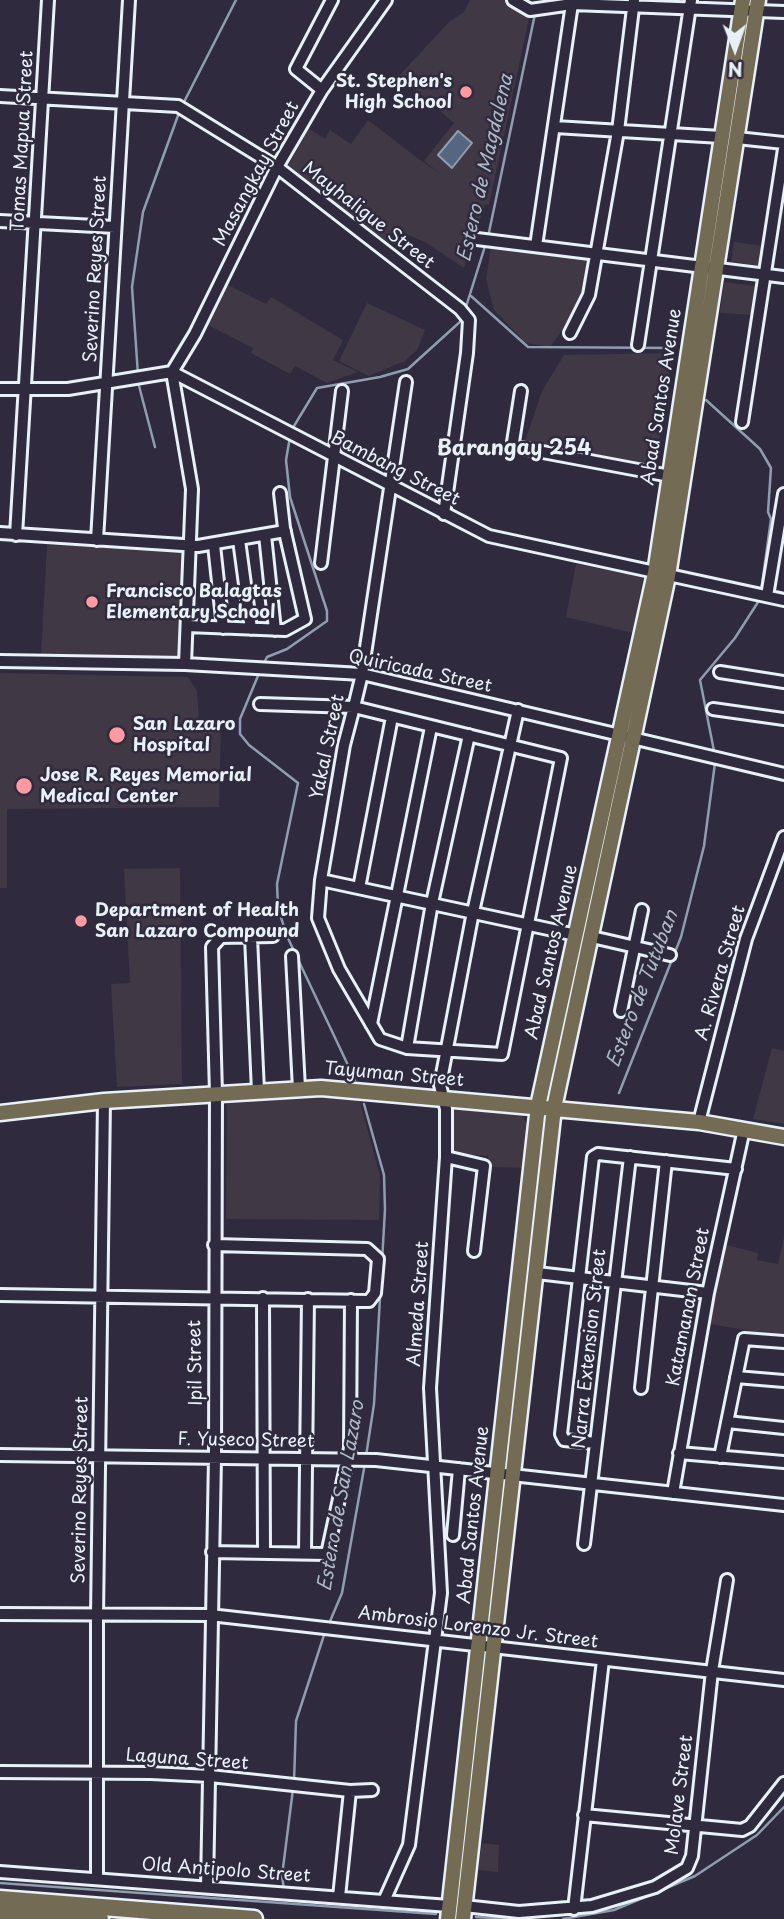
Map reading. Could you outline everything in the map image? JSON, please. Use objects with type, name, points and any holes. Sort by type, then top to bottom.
[{"type":"highway","points":[[0,1899],[254,1919]]},
{"type":"highway","points":[[0,1913],[100,1919]]},
{"type":"main road","name":"Abad Santos Avenue","points":[[506,1474],[537,1273],[554,1108],[635,738],[662,574],[709,268],[721,137],[742,5]]},
{"type":"main road","name":"Abad Santos Avenue","points":[[456,1913],[506,1474],[538,1106],[620,735],[662,574],[670,476],[709,268],[737,138],[758,5]]},
{"type":"main road","name":"Tayuman Street","points":[[0,1113],[104,1101],[342,1088],[699,1122],[784,1137]]},
{"type":"street","name":"Tomas Mapua Street","points":[[16,535],[48,0]]},
{"type":"street","name":"Severino Reyes Street","points":[[97,540],[129,0]]},
{"type":"street","points":[[322,90],[296,69],[332,0]]},
{"type":"street","name":"Masangkay Street","points":[[172,372],[195,334],[277,167],[322,90],[386,0]]},
{"type":"street","points":[[513,0],[530,10],[572,4],[633,3],[758,5],[784,12]]},
{"type":"street","points":[[570,333],[589,295],[618,131],[633,3]]},
{"type":"street","points":[[536,246],[572,4]]},
{"type":"street","points":[[638,345],[690,4]]},
{"type":"street","name":"Mayhaligue Street","points":[[0,96],[173,106],[189,113],[277,167],[460,309],[469,320],[444,514]]},
{"type":"street","points":[[555,127],[721,137]]},
{"type":"street","points":[[737,138],[784,143]]},
{"type":"street","points":[[742,422],[784,149]]},
{"type":"street","points":[[0,221],[114,227]]},
{"type":"street","points":[[479,240],[784,277]]},
{"type":"street","points":[[0,389],[26,390],[108,383],[172,372],[192,489],[186,664]]},
{"type":"street","name":"Bambang Street","points":[[172,372],[444,514],[501,540],[784,600]]},
{"type":"street","name":"Yakal Street","points":[[406,383],[362,674],[321,880],[320,925],[339,970],[380,1039],[407,1048],[502,1054],[530,925]]},
{"type":"street","points":[[321,563],[342,391]]},
{"type":"street","points":[[521,391],[513,442],[516,447],[670,476]]},
{"type":"street","points":[[187,626],[275,630],[292,628],[302,623],[306,614],[285,531],[280,494]]},
{"type":"street","points":[[762,595],[784,494]]},
{"type":"street","points":[[0,533],[214,545],[285,531]]},
{"type":"street","points":[[265,535],[275,630]]},
{"type":"street","points":[[239,540],[251,629]]},
{"type":"street","points":[[214,545],[223,628]]},
{"type":"street","name":"Quiricada Street","points":[[0,661],[186,664],[362,674],[784,774]]},
{"type":"street","points":[[720,672],[784,682]]},
{"type":"street","points":[[260,704],[354,706],[392,718],[561,758],[530,925]]},
{"type":"street","points":[[713,709],[784,719]]},
{"type":"street","name":"Almeda Street","points":[[384,1901],[409,1846],[440,1593],[436,1466],[430,1388],[446,1157],[440,1085],[473,912],[518,710]]},
{"type":"street","points":[[359,888],[392,718]]},
{"type":"street","points":[[371,1024],[431,727]]},
{"type":"street","points":[[407,1048],[432,903],[469,735]]},
{"type":"street","name":"A. Rivera Street","points":[[699,1122],[746,939],[784,837]]},
{"type":"street","points":[[321,880],[576,935]]},
{"type":"street","points":[[621,1011],[642,910]]},
{"type":"street","name":"Ipil Street","points":[[206,1887],[215,1458],[213,1297],[216,1094],[212,947],[221,937],[273,936]]},
{"type":"street","points":[[251,937],[258,1091]]},
{"type":"street","points":[[592,937],[670,955]]},
{"type":"street","points":[[292,957],[299,1089]]},
{"type":"street","name":"Severino Reyes Street","points":[[97,1879],[97,1615],[104,1101]]},
{"type":"street","name":"Katamanan Street","points":[[673,1493],[708,1293],[744,1129]]},
{"type":"street","points":[[596,1443],[561,1437],[577,1276],[595,1154],[736,1170]]},
{"type":"street","points":[[446,1157],[484,1166],[474,1251]]},
{"type":"street","name":"Narra Extension Street","points":[[584,1544],[630,1157]]},
{"type":"street","points":[[640,1388],[666,1161]]},
{"type":"street","points":[[0,1295],[369,1301],[375,1293],[378,1259],[367,1250],[214,1245]]},
{"type":"street","points":[[537,1273],[708,1293]]},
{"type":"street","points":[[264,1298],[264,1552]]},
{"type":"street","points":[[305,1552],[308,1299]]},
{"type":"street","points":[[212,1552],[327,1554],[353,1460],[351,1300]]},
{"type":"street","points":[[720,1457],[746,1337],[784,1342]]},
{"type":"street","points":[[736,1377],[784,1381]]},
{"type":"street","points":[[727,1422],[784,1428]]},
{"type":"street","points":[[680,1453],[784,1462]]},
{"type":"street","name":"F. Yuseco Street","points":[[0,1455],[376,1460],[784,1505]]},
{"type":"street","points":[[453,1535],[458,1469]]},
{"type":"street","name":"Molave Street","points":[[456,1913],[574,1909],[613,1902],[671,1880],[687,1868],[692,1856],[712,1671],[727,1580]]},
{"type":"street","name":"Ambrosio Lorenzo Jr. Street","points":[[0,1614],[210,1615],[784,1680]]},
{"type":"street","points":[[574,1909],[603,1660]]},
{"type":"street","name":"Laguna Street","points":[[0,1772],[210,1776],[350,1791],[372,1790]]},
{"type":"street","points":[[584,1815],[742,1830],[750,1826],[784,1783]]},
{"type":"street","points":[[339,1897],[350,1791]]},
{"type":"street","name":"Old Antipolo Street","points":[[0,1872],[384,1901],[456,1913]]},
{"type":"street","points":[[0,1913],[57,1919]]},
{"type":"shaded area","points":[[470,0],[506,0],[530,14],[489,205],[485,204],[464,268],[425,242],[396,230],[390,244],[287,168],[308,128],[325,139],[330,130],[351,144],[368,120],[444,176],[424,161],[454,123],[399,76],[449,22],[464,12]]},
{"type":"shaded area","points":[[734,242],[764,246],[762,266],[731,262]]},
{"type":"shaded area","points":[[491,247],[588,259],[584,294],[577,310],[550,347],[526,343],[494,310],[486,280]]},
{"type":"shaded area","points":[[724,282],[756,286],[759,290],[756,315],[720,313]]},
{"type":"shaded area","points":[[226,284],[266,304],[271,297],[343,340],[333,360],[358,372],[327,383],[295,366],[290,374],[251,353],[253,348],[208,325]]},
{"type":"shaded area","points":[[367,303],[425,330],[417,350],[405,361],[369,376],[339,361]]},
{"type":"shaded area","points":[[672,353],[655,469],[525,441],[542,391],[564,355]]},
{"type":"shaded area","name":"Francisco Balagtas Elementary School","points":[[47,545],[186,550],[185,657],[41,656]]},
{"type":"shaded area","points":[[576,564],[643,577],[633,633],[566,617]]},
{"type":"shaded area","name":"San Lazaro Hospital","points":[[0,673],[188,677],[197,691],[199,721],[221,724],[219,807],[7,809],[7,888],[0,888]]},
{"type":"shaded area","points":[[180,868],[182,1084],[117,1087],[111,984],[130,983],[124,869]]},
{"type":"shaded area","points":[[772,1048],[784,1051],[784,1124],[753,1119]]},
{"type":"shaded area","points":[[359,1098],[380,1176],[379,1220],[226,1219],[227,1099]]},
{"type":"shaded area","points":[[451,1108],[521,1114],[527,1124],[523,1168],[489,1167],[488,1156],[449,1153]]},
{"type":"shaded area","points":[[784,1237],[784,1337],[705,1323],[722,1244],[758,1253],[757,1260],[778,1264]]},
{"type":"shaded area","points":[[482,1843],[499,1845],[498,1872],[478,1870]]},
{"type":"water","points":[[458,131],[472,143],[452,168],[438,155]]},
{"type":"waterway","name":"Estero de San Lazaro","points":[[183,104],[236,0]]},
{"type":"waterway","name":"Estero de Magdalena","points":[[488,237],[535,14]]},
{"type":"waterway","name":"Estero de San Lazaro","points":[[138,375],[132,287],[143,212],[180,110]]},
{"type":"waterway","name":"Estero de Magdalena","points":[[465,310],[486,243]]},
{"type":"waterway","name":"Estero de Tutuban","points":[[471,296],[528,347],[672,348]]},
{"type":"waterway","name":"Estero de Magdalena","points":[[291,431],[317,388],[380,377],[408,369],[462,320]]},
{"type":"waterway","name":"Estero de San Lazaro","points":[[138,382],[155,447]]},
{"type":"waterway","name":"Estero de Tutuban","points":[[706,400],[760,449],[771,468],[768,512],[771,519],[761,592]]},
{"type":"waterway","name":"Estero de Magdalena","points":[[263,665],[267,657],[287,649],[327,621],[327,611],[290,497],[286,460],[290,437]]},
{"type":"waterway","name":"Estero de Tutuban","points":[[715,756],[700,680],[735,638],[760,599]]},
{"type":"waterway","name":"Estero de San Lazaro","points":[[260,671],[240,719],[240,734],[249,745],[298,783],[277,884],[278,907],[286,934],[355,1080]]},
{"type":"waterway","name":"Estero de Tutuban","points":[[619,1093],[681,937],[704,846],[715,763]]},
{"type":"waterway","name":"Estero de San Lazaro","points":[[364,1104],[384,1175],[385,1209],[374,1404],[366,1456]]},
{"type":"waterway","name":"Estero de San Lazaro","points":[[328,1626],[342,1593],[365,1463]]},
{"type":"waterway","name":"Estero de San Lazaro","points":[[294,1782],[296,1721],[325,1632]]},
{"type":"waterway","name":"Estero de San Lazaro","points":[[284,1889],[282,1876],[293,1789]]},
{"type":"waterway","points":[[563,1919],[614,1910],[695,1876],[757,1835],[784,1807]]},
{"type":"waterway","points":[[0,1883],[436,1914]]},
{"type":"waterway","points":[[476,1917],[513,1919]]},
{"type":"place","name":"St. Stephen's High School","points":[[466,92]]},
{"type":"place","name":"Francisco Balagtas Elementary School","points":[[92,602]]},
{"type":"place","name":"San Lazaro Hospital","points":[[117,735]]},
{"type":"place","name":"Jose R. Reyes Memorial Medical Center","points":[[24,786]]},
{"type":"place","name":"Department of Health San Lazaro Compound","points":[[81,921]]},
{"type":"district","name":"Barangay 254","points":[[514,449]]}]
